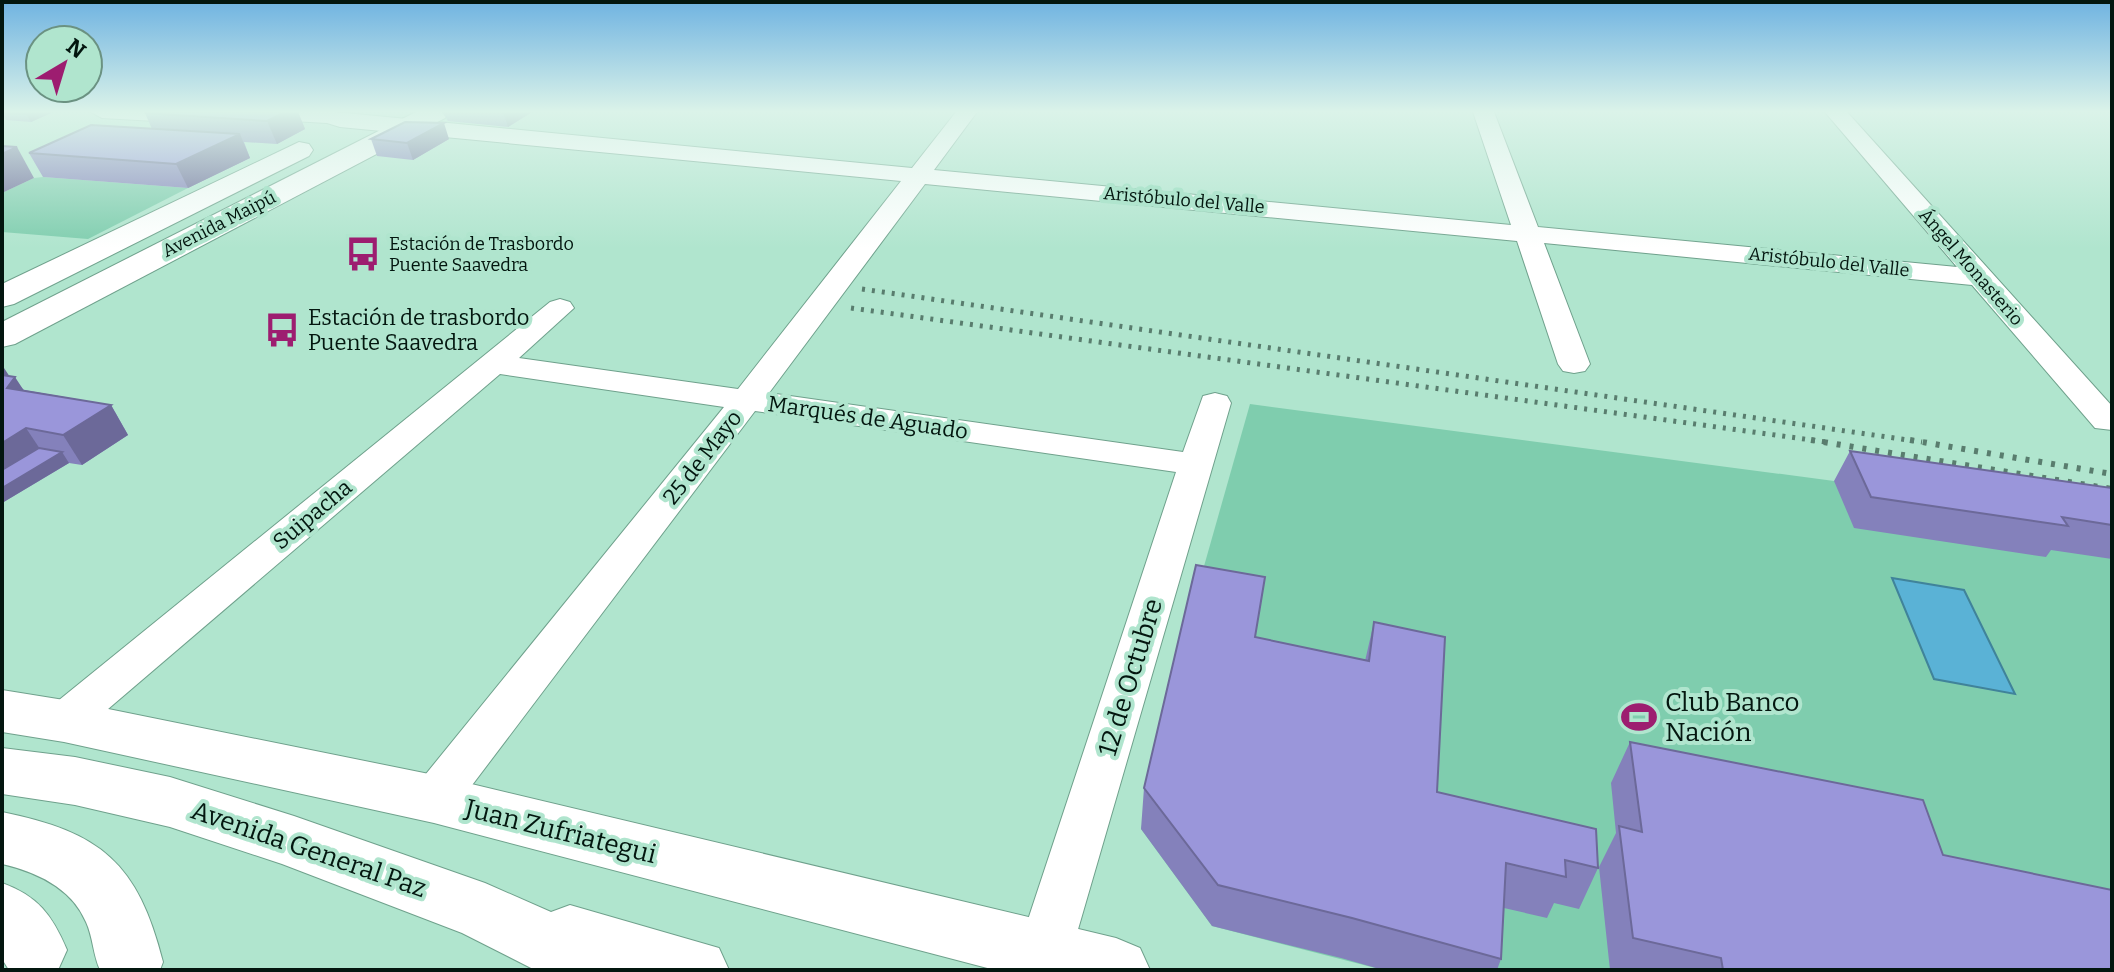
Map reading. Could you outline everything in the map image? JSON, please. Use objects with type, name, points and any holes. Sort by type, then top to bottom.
[{"type":"main road","name":"Avenida Maipú","points":[[2,297],[277,157]]},
{"type":"main road","name":"Avenida Maipú","points":[[2,336],[349,157]]},
{"type":"main road","name":"Juan Zufriategui","points":[[2,711],[64,721],[434,799],[1116,970]]},
{"type":"main road","name":"Avenida General Paz","points":[[2,771],[75,781],[170,802],[294,842],[485,912],[602,970]]},
{"type":"main road","points":[[2,838],[35,845],[82,869],[117,910],[130,962]]},
{"type":"main road","points":[[485,912],[695,970]]},
{"type":"street","name":"Aristóbulo del Valle","points":[[720,157],[1979,277]]},
{"type":"street","name":"25 de Mayo","points":[[434,799],[934,157]]},
{"type":"street","points":[[1500,157],[1574,364]]},
{"type":"street","name":"Ángel Monasterio","points":[[1875,157],[2107,421]]},
{"type":"street","name":"Suipacha","points":[[64,721],[560,308]]},
{"type":"street","name":"Marqués de Aguado","points":[[492,364],[1196,464]]},
{"type":"street","name":"12 de Octubre","points":[[1045,950],[1215,403]]},
{"type":"green space","points":[[34,178],[188,188],[88,239],[2,232],[2,193]]},
{"type":"green space","name":"Club Banco Nación","points":[[1250,404],[1834,481],[2112,522],[2112,970],[1383,970],[1212,926],[1141,829],[1193,605]]},
{"type":"water","points":[[1892,578],[1964,590],[2015,694],[1934,679]]},
{"type":"building","points":[[87,157],[190,157],[176,164]]},
{"type":"building","points":[[2,375],[15,377],[7,388],[111,405],[63,435],[26,428],[2,443]]},
{"type":"building","points":[[39,448],[62,452],[2,488],[2,470]]},
{"type":"building","points":[[1850,451],[2112,488],[2112,525],[2062,517],[2068,526],[1871,497]]},
{"type":"building","points":[[1196,565],[1265,577],[1255,637],[1369,661],[1374,622],[1445,637],[1437,792],[1596,829],[1598,868],[1565,860],[1566,877],[1506,863],[1501,959],[1218,885],[1144,788]]},
{"type":"building","points":[[1630,742],[1923,800],[1943,855],[2112,890],[2112,970],[1723,970],[1721,958],[1633,938],[1619,826],[1642,832]]},
{"type":"railway","points":[[862,289],[1921,442]]},
{"type":"railway","points":[[851,308],[1826,442]]},
{"type":"railway","points":[[1811,440],[2112,489]]},
{"type":"railway","points":[[1910,440],[1921,442]]},
{"type":"railway","points":[[1921,442],[2112,474]]},
{"type":"place","name":"Estación de Trasbordo Puente Saavedra","points":[[363,254]]},
{"type":"place","name":"Estación de trasbordo Puente Saavedra","points":[[282,330]]},
{"type":"place","name":"Club Banco Nación","points":[[1639,717]]}]
